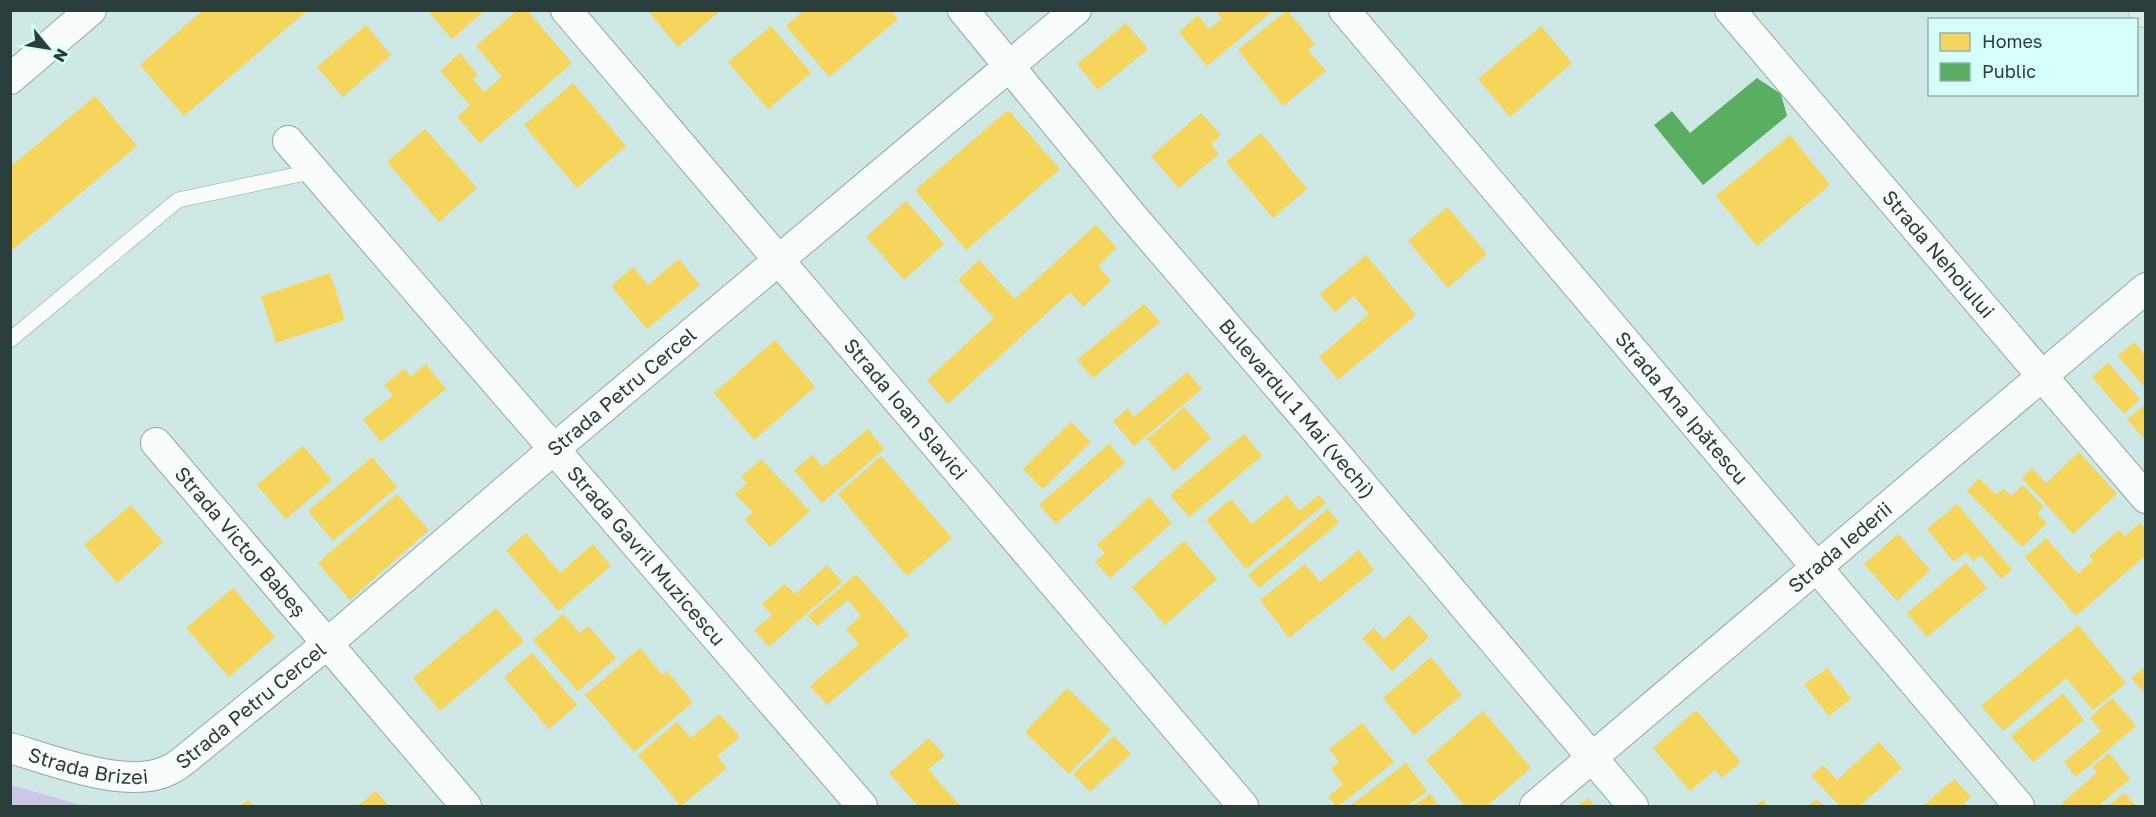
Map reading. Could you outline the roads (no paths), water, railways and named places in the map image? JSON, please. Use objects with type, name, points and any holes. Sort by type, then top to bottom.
[{"type":"street","points":[[10,78],[91,10]]},
{"type":"street","name":"Strada Ioan Slavici","points":[[566,10],[1243,807]]},
{"type":"street","name":"Bulevardul 1 Mai (vechi)","points":[[963,10],[1133,217],[1633,807]]},
{"type":"street","name":"Strada Petru Cercel","points":[[168,771],[188,758],[328,643],[554,449],[1076,10]]},
{"type":"street","name":"Strada Ana Ipătescu","points":[[1344,10],[2019,807]]},
{"type":"street","name":"Strada Nehoiului","points":[[1730,10],[2145,498]]},
{"type":"street","name":"Strada Gavril Muzicescu","points":[[288,141],[862,807]]},
{"type":"street","name":"Strada Iederii","points":[[1535,807],[2145,288]]},
{"type":"street","name":"Strada Victor Babeș","points":[[156,443],[466,807]]},
{"type":"street","name":"Strada Brizei","points":[[10,748],[88,771],[118,777],[146,776],[168,771]]},
{"type":"lane","points":[[10,340],[178,200],[315,171]]}]
